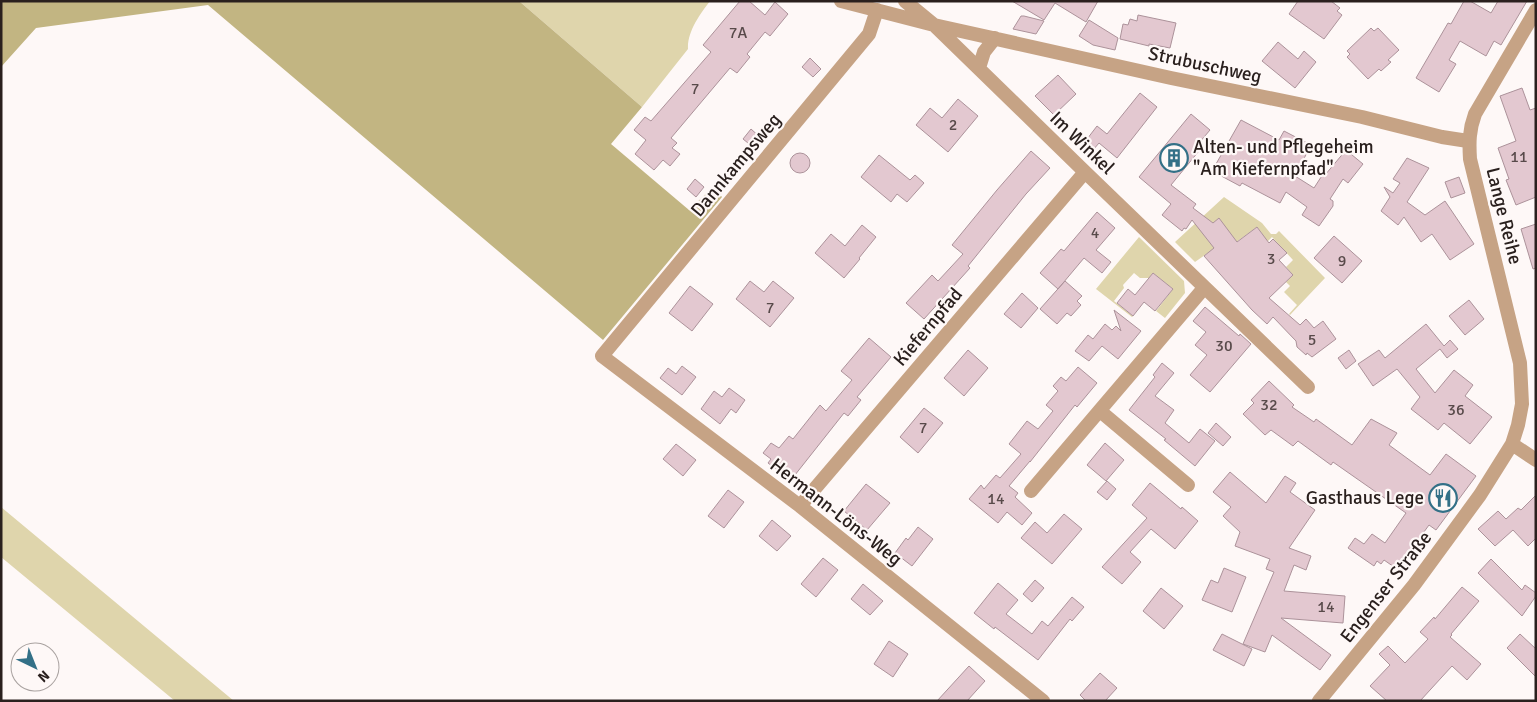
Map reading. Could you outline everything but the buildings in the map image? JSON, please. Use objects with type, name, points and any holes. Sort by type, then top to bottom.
[{"type":"street","points":[[841,1],[856,3],[877,10]]},
{"type":"street","name":"Strubuschweg","points":[[905,1],[934,24]]},
{"type":"street","name":"Strubuschweg","points":[[877,10],[1171,78],[1468,141]]},
{"type":"street","name":"Dannkampsweg","points":[[602,356],[869,34],[877,10]]},
{"type":"street","name":"Lange Reihe","points":[[1512,444],[1522,404],[1520,363],[1470,159],[1468,141],[1470,126],[1475,114],[1536,10]]},
{"type":"street","name":"Im Winkel","points":[[934,24],[1308,387]]},
{"type":"street","points":[[979,68],[984,52],[995,38]]},
{"type":"street","name":"Kiefernpfad","points":[[800,506],[1085,172]]},
{"type":"street","points":[[1031,492],[1204,288]]},
{"type":"street","name":"Hermann-Löns-Weg","points":[[602,356],[800,506],[1043,701]]},
{"type":"street","points":[[1100,411],[1188,485]]},
{"type":"street","points":[[1512,444],[1536,460]]},
{"type":"street","name":"Engenser Straße","points":[[1319,701],[1414,585],[1480,495],[1512,444]]},
{"type":"shaded area","points":[[1,1],[519,1],[642,107],[611,144],[689,210],[713,187],[722,197],[603,340],[208,5],[36,28],[1,67]]},
{"type":"shaded area","points":[[519,1],[710,1],[698,17],[692,30],[688,49],[642,107]]},
{"type":"shaded area","points":[[1224,197],[1262,223],[1271,234],[1276,234],[1279,231],[1325,278],[1290,315],[1297,305],[1284,292],[1290,286],[1286,282],[1293,275],[1286,267],[1293,260],[1272,237],[1265,244],[1263,235],[1257,227],[1217,256],[1212,250],[1195,262],[1175,242]]},
{"type":"shaded area","points":[[1139,237],[1184,281],[1185,293],[1165,318],[1156,311],[1173,289],[1153,273],[1149,278],[1140,278],[1134,273],[1123,285],[1124,288],[1114,301],[1132,317],[1096,289]]},
{"type":"shaded area","points":[[1,507],[234,701],[175,701],[1,557]]},
{"type":"place","name":"Alten- und Pflegeheim \"Am Kiefernpfad\"","points":[[1174,158]]},
{"type":"place","name":"Gasthaus Lege","points":[[1443,498]]}]
